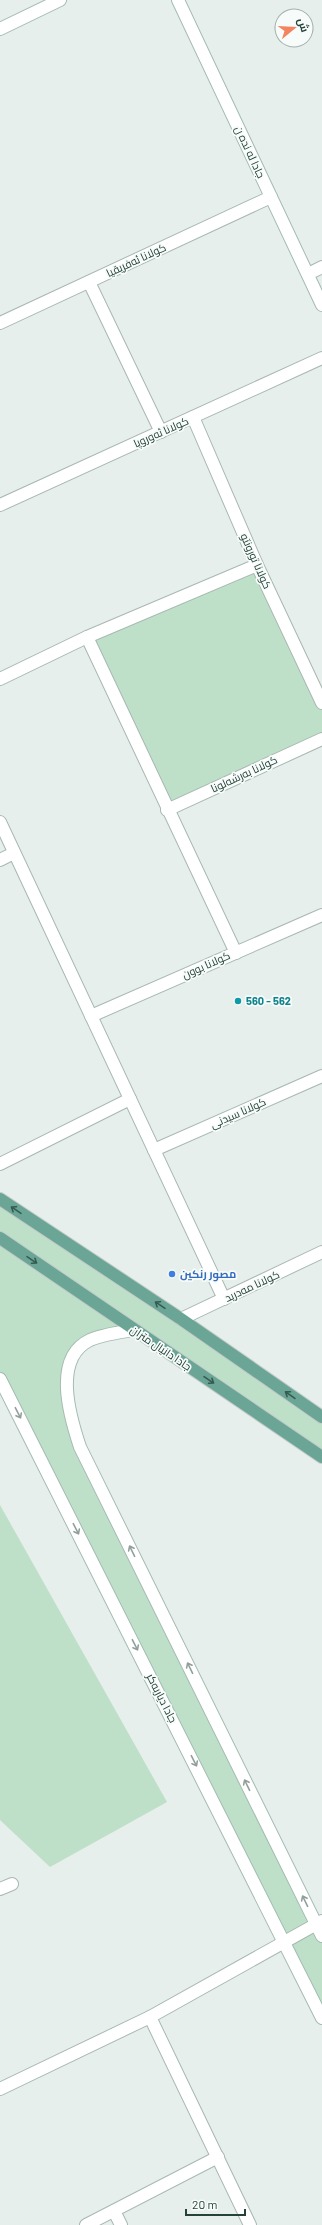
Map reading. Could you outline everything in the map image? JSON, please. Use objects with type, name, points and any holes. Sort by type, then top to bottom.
[{"type":"main road","points":[[0,1199],[181,1320],[322,1417]]},
{"type":"main road","name":"جادا دانيال متران","points":[[0,1238],[322,1457]]},
{"type":"street","points":[[0,29],[60,0]]},
{"type":"street","name":"جادا له نده ن","points":[[178,0],[322,305]]},
{"type":"street","name":"كولانا ئه‌فریقیا","points":[[0,323],[271,197]]},
{"type":"street","points":[[308,274],[322,267]]},
{"type":"street","points":[[89,282],[161,432]]},
{"type":"street","name":"كولانا ئه‌وروپا","points":[[0,505],[322,358]]},
{"type":"street","name":"كولانا تورونتو","points":[[193,418],[257,564],[322,703]]},
{"type":"street","points":[[0,679],[88,637],[257,564]]},
{"type":"street","points":[[88,637],[167,810],[236,953]]},
{"type":"street","name":"كولانا به‌رشه‌لونا","points":[[167,810],[322,739]]},
{"type":"street","points":[[0,822],[224,1299]]},
{"type":"street","points":[[0,860],[14,853]]},
{"type":"street","name":"كولانا بوون","points":[[91,1016],[322,915]]},
{"type":"street","name":"كولانا سيدنى","points":[[154,1150],[322,1076]]},
{"type":"street","points":[[0,1164],[130,1099]]},
{"type":"street","name":"كولانا مه‌درید","points":[[181,1320],[322,1252]]},
{"type":"street","points":[[135,1330],[115,1332],[89,1341],[73,1356],[67,1376],[67,1398],[71,1421],[80,1447],[319,1923],[322,1936]]},
{"type":"street","name":"جادا دیاربه‌كر","points":[[0,1379],[322,2018]]},
{"type":"street","points":[[0,1889],[12,1884]]},
{"type":"street","points":[[0,2089],[150,2017],[319,1923]]},
{"type":"street","points":[[150,2017],[250,2225]]},
{"type":"street","points":[[86,2225],[218,2157]]},
{"type":"street","points":[[114,2211],[121,2225]]},
{"type":"green space","points":[[257,565],[322,703],[322,739],[167,810],[87,637]]},
{"type":"green space","points":[[0,1202],[322,1420],[322,1453],[0,1235]]},
{"type":"green space","points":[[0,1238],[135,1330],[115,1333],[73,1356],[71,1421],[322,1936],[322,2018],[0,1379]]},
{"type":"green space","points":[[0,1505],[167,1802],[50,1867],[0,1820]]},
{"type":"place","name":"560 - 562","points":[[238,1001]]},
{"type":"place","name":"مصور رنكين","points":[[172,1274]]}]
